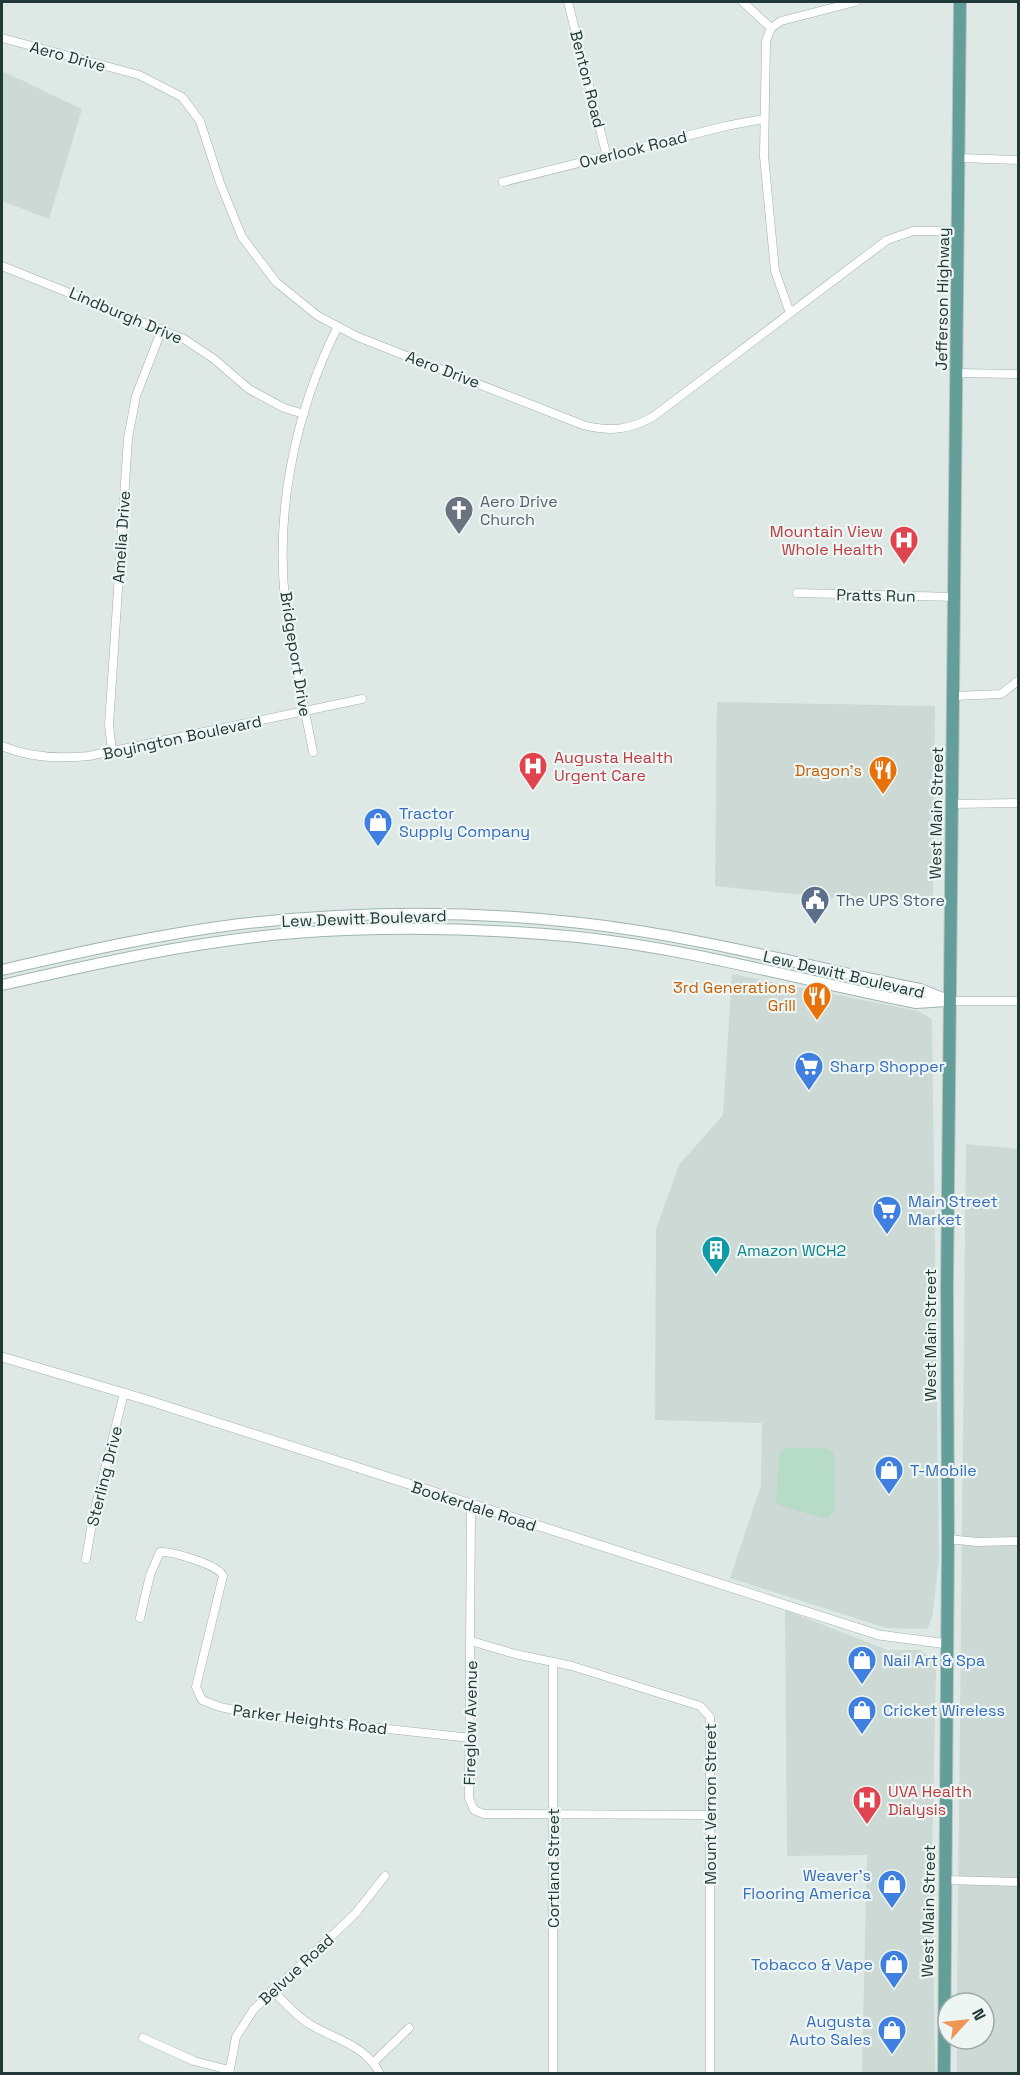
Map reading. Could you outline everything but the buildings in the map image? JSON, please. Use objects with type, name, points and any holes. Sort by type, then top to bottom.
[{"type":"main road","name":"Jefferson Highway","points":[[956,597],[960,2]]},
{"type":"main road","name":"West Main Street","points":[[944,2073],[948,1644],[946,1364],[956,597]]},
{"type":"main road","name":"Lew Dewitt Boulevard","points":[[2,970],[176,934],[294,919],[420,913],[582,923],[708,942],[920,989],[950,1001]]},
{"type":"main road","name":"Lew Dewitt Boulevard","points":[[2,985],[177,949],[295,933],[420,929],[487,930],[580,938],[704,957],[916,1003],[950,1001]]},
{"type":"street","name":"Benton Road","points":[[568,2],[607,157]]},
{"type":"street","points":[[743,2],[771,28]]},
{"type":"street","points":[[790,313],[775,271],[766,206],[763,119],[766,41],[771,28],[781,21],[855,2]]},
{"type":"street","name":"Aero Drive","points":[[2,38],[139,75],[182,97],[200,121],[230,210],[251,252],[295,299],[337,328],[583,425],[613,430],[632,427],[654,416],[898,235],[914,231],[959,231]]},
{"type":"street","name":"Overlook Road","points":[[503,182],[726,126],[763,119]]},
{"type":"street","points":[[960,158],[1018,160]]},
{"type":"street","name":"Lindburgh Drive","points":[[2,266],[162,329],[198,347],[237,380],[268,400],[304,414]]},
{"type":"street","points":[[304,414],[337,328]]},
{"type":"street","name":"Amelia Drive","points":[[112,751],[109,725],[128,438],[136,396],[162,329]]},
{"type":"street","points":[[958,373],[1018,374]]},
{"type":"street","name":"Bridgeport Drive","points":[[304,414],[287,490],[284,561],[286,606],[313,752]]},
{"type":"street","name":"Pratts Run","points":[[797,593],[956,597]]},
{"type":"street","points":[[954,696],[1001,694],[1018,681]]},
{"type":"street","name":"Boyington Boulevard","points":[[2,746],[56,758],[112,751],[362,699]]},
{"type":"street","points":[[952,804],[1018,803]]},
{"type":"street","points":[[176,934],[177,949]]},
{"type":"street","points":[[950,1001],[1018,1000]]},
{"type":"street","name":"Bookerdale Road","points":[[2,1358],[124,1393],[887,1637],[948,1644]]},
{"type":"street","name":"Sterling Drive","points":[[86,1559],[93,1516],[124,1393]]},
{"type":"street","name":"Fireglow Avenue","points":[[471,1505],[469,1798],[474,1810],[484,1814],[710,1815]]},
{"type":"street","points":[[948,1539],[977,1542],[1018,1540]]},
{"type":"street","name":"Parker Heights Road","points":[[140,1618],[150,1575],[160,1552],[173,1553],[217,1568],[223,1576],[196,1687],[202,1700],[220,1707],[259,1715],[471,1738]]},
{"type":"street","name":"Mount Vernon Street","points":[[471,1641],[553,1662],[700,1706],[708,1712],[710,2073]]},
{"type":"street","name":"Cortland Street","points":[[553,1662],[553,2073]]},
{"type":"street","name":"Belvue Road","points":[[229,2072],[236,2037],[254,2009],[355,1914],[385,1876]]},
{"type":"street","points":[[945,1880],[1018,1882]]},
{"type":"street","points":[[272,1990],[311,2025],[360,2049],[374,2062],[380,2073]]},
{"type":"street","points":[[374,2062],[409,2028]]},
{"type":"street","points":[[143,2037],[194,2061],[229,2072]]},
{"type":"shaded area","points":[[2,71],[82,109],[49,219],[2,201]]},
{"type":"shaded area","points":[[717,702],[935,706],[933,900],[834,898],[715,886]]},
{"type":"shaded area","points":[[732,974],[918,1011],[932,1019],[939,1560],[932,1618],[927,1629],[886,1628],[730,1578],[761,1485],[762,1423],[655,1420],[656,1229],[679,1165],[723,1115]]},
{"type":"shaded area","points":[[966,1144],[1018,1149],[1018,2073],[957,2074],[957,2051],[996,2051],[996,1991],[957,1991]]},
{"type":"shaded area","points":[[785,1610],[887,1650],[920,1650],[931,1658],[936,1670],[932,1854],[935,2073],[862,2073],[867,1855],[787,1856]]},
{"type":"green space","points":[[826,1448],[834,1453],[835,1509],[827,1519],[782,1506],[776,1502],[779,1456],[782,1450]]},
{"type":"place","name":"Aero Drive Church","points":[[459,536]]},
{"type":"place","name":"Mountain View Whole Health","points":[[904,566]]},
{"type":"place","name":"Augusta Health Urgent Care","points":[[533,792]]},
{"type":"place","name":"Dragon's","points":[[883,796]]},
{"type":"place","name":"Tractor Supply Company","points":[[378,848]]},
{"type":"place","name":"The UPS Store","points":[[815,926]]},
{"type":"place","name":"3rd Generations Grill","points":[[817,1022]]},
{"type":"place","name":"Sharp Shopper","points":[[809,1092]]},
{"type":"place","name":"Main Street Market","points":[[887,1236]]},
{"type":"place","name":"Amazon WCH2","points":[[716,1276]]},
{"type":"place","name":"T-Mobile","points":[[889,1496]]},
{"type":"place","name":"Nail Art & Spa","points":[[862,1686]]},
{"type":"place","name":"Cricket Wireless","points":[[862,1736]]},
{"type":"place","name":"UVA Health Dialysis","points":[[867,1826]]},
{"type":"place","name":"Weaver's Flooring America","points":[[892,1910]]},
{"type":"place","name":"Tobacco & Vape","points":[[894,1990]]},
{"type":"place","name":"Augusta Auto Sales","points":[[892,2056]]}]
